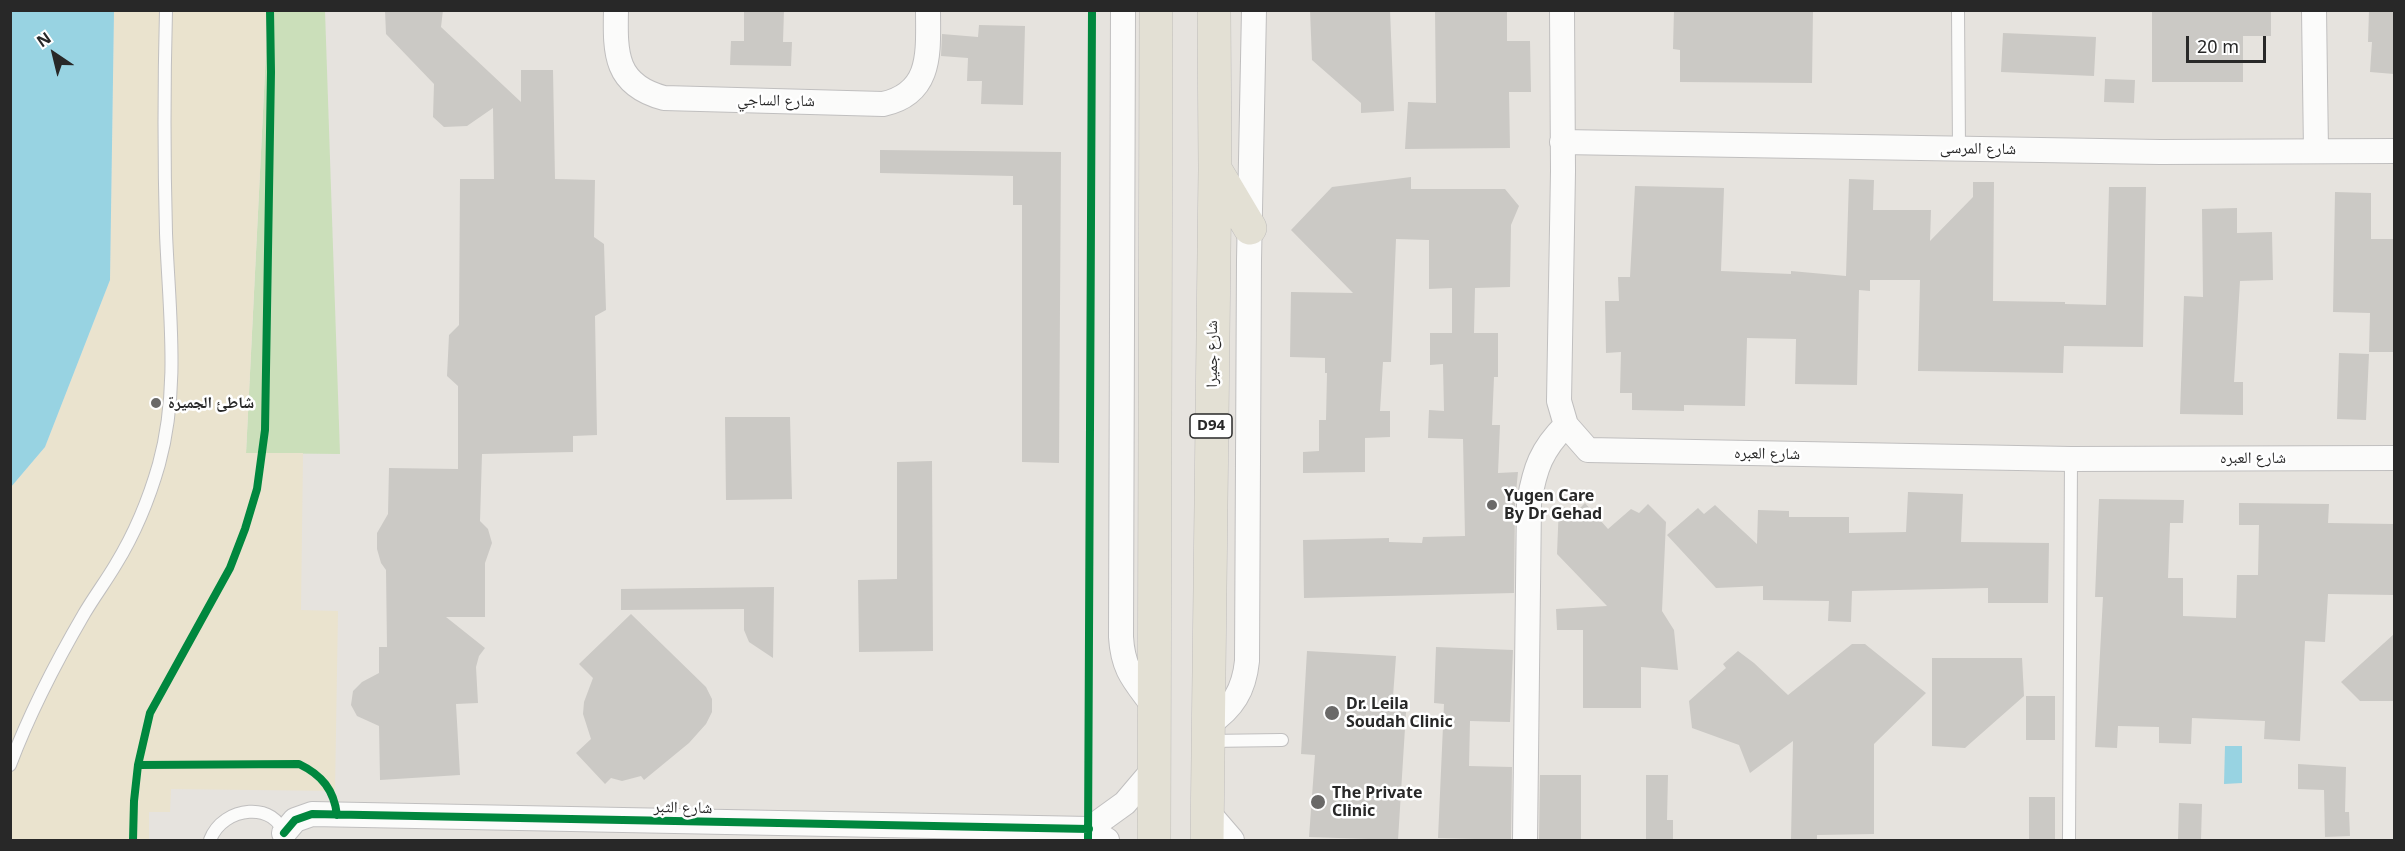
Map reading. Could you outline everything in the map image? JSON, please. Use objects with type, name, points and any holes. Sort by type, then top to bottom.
[{"type":"main road","points":[[1154,840],[1156,10]]},
{"type":"main road","name":"شارع جميرا","points":[[1207,826],[1215,170],[1214,10]]},
{"type":"main road","points":[[1215,170],[1250,228]]},
{"type":"street","name":"شارع الساجي","points":[[616,10],[615,46],[618,61],[625,75],[649,94],[664,98],[883,104],[895,101],[911,91],[923,75],[928,56],[928,10]]},
{"type":"street","points":[[1123,10],[1121,638],[1122,657],[1128,671],[1154,707]]},
{"type":"street","points":[[1208,733],[1241,691],[1246,676],[1247,661],[1254,10]]},
{"type":"street","name":"شارع العبره","points":[[1562,10],[1559,401],[1566,425],[1588,450],[2071,459],[2394,458]]},
{"type":"street","points":[[2314,10],[2316,151]]},
{"type":"street","name":"شارع المرسى","points":[[1562,142],[2160,152],[2394,151]]},
{"type":"street","points":[[1525,840],[1529,502],[1537,464],[1547,446],[1566,425]]},
{"type":"street","name":"شارع الثبر","points":[[284,837],[295,820],[312,814],[1098,835],[1153,770]]},
{"type":"street","points":[[1207,826],[1232,840]]},
{"type":"lane","points":[[10,765],[33,710],[58,660],[133,533],[156,472],[168,424],[173,343],[169,304],[165,156],[166,10]]},
{"type":"lane","points":[[1958,10],[1959,149]]},
{"type":"lane","points":[[2069,840],[2071,459]]},
{"type":"lane","points":[[1208,733],[1282,740]]},
{"type":"lane","points":[[210,840],[220,823],[242,812],[255,812],[266,816],[276,823],[284,837]]},
{"type":"green space","points":[[268,11],[325,11],[340,454],[246,453]]},
{"type":"sand","name":"شاطئ الجميرة","points":[[114,11],[268,11],[246,453],[303,453],[301,610],[338,611],[335,791],[171,789],[170,812],[149,812],[149,840],[11,840],[11,487],[45,447],[110,280]]},
{"type":"water","points":[[11,10],[114,11],[110,280],[45,447],[11,487]]},
{"type":"water","points":[[2225,746],[2242,746],[2242,783],[2224,784]]},
{"type":"building","points":[[385,10],[443,10],[441,27],[521,102],[521,70],[553,70],[555,179],[595,180],[594,237],[604,244],[606,310],[595,316],[597,435],[573,436],[573,452],[482,454],[480,521],[488,529],[492,543],[485,563],[485,617],[446,617],[485,648],[479,656],[476,667],[478,703],[456,704],[460,775],[380,780],[379,726],[357,716],[351,705],[353,691],[362,682],[379,673],[379,647],[387,647],[386,570],[381,563],[377,549],[377,533],[388,514],[389,468],[458,469],[458,386],[447,376],[449,335],[459,325],[460,179],[494,179],[493,108],[467,126],[444,127],[433,117],[434,84],[386,34]]},
{"type":"building","points":[[744,10],[784,10],[783,42],[792,42],[791,66],[730,65],[731,41],[744,41]]},
{"type":"building","points":[[1310,10],[1390,10],[1394,111],[1361,113],[1361,103],[1312,60]]},
{"type":"building","points":[[1435,10],[1507,10],[1507,41],[1530,41],[1531,92],[1509,92],[1510,148],[1405,149],[1408,102],[1436,103]]},
{"type":"building","points":[[1674,10],[1813,10],[1812,83],[1680,82],[1680,50],[1673,49]]},
{"type":"building","points":[[2152,10],[2271,10],[2271,36],[2243,36],[2243,82],[2152,82]]},
{"type":"building","points":[[2369,10],[2394,10],[2394,74],[2370,72],[2372,42],[2368,42]]},
{"type":"building","points":[[979,25],[1025,26],[1023,105],[981,104],[982,81],[967,81],[968,58],[941,56],[942,34],[978,37]]},
{"type":"building","points":[[2003,33],[2096,37],[2094,76],[2001,72]]},
{"type":"building","points":[[2105,79],[2135,80],[2134,103],[2104,102]]},
{"type":"building","points":[[880,150],[1061,152],[1059,463],[1022,462],[1022,205],[1013,205],[1013,176],[880,173]]},
{"type":"building","points":[[1411,177],[1411,189],[1505,189],[1519,206],[1511,225],[1510,287],[1475,288],[1474,333],[1498,333],[1498,377],[1494,377],[1492,425],[1500,425],[1498,473],[1518,472],[1515,502],[1514,593],[1304,598],[1303,540],[1389,538],[1389,542],[1422,543],[1423,537],[1465,536],[1463,439],[1428,438],[1429,410],[1444,411],[1443,364],[1430,365],[1430,333],[1452,333],[1452,288],[1429,289],[1429,240],[1396,239],[1391,362],[1383,362],[1380,411],[1390,411],[1390,437],[1365,438],[1365,472],[1303,473],[1303,452],[1319,451],[1319,420],[1326,420],[1327,373],[1325,373],[1325,358],[1290,357],[1291,292],[1353,293],[1291,230],[1332,187]]},
{"type":"building","points":[[1849,179],[1874,180],[1873,210],[1931,210],[1930,241],[1973,197],[1973,182],[1994,182],[1993,301],[2065,302],[2065,304],[2106,305],[2109,187],[2146,187],[2143,347],[2064,346],[2063,373],[1918,371],[1920,280],[1870,280],[1870,291],[1859,290],[1857,385],[1795,384],[1796,339],[1747,338],[1745,406],[1684,405],[1684,411],[1632,410],[1632,393],[1620,393],[1621,352],[1606,353],[1605,301],[1619,301],[1618,277],[1630,277],[1635,186],[1724,188],[1721,271],[1791,274],[1791,271],[1846,276]]},
{"type":"building","points":[[2335,192],[2371,193],[2371,239],[2394,239],[2394,352],[2369,352],[2370,313],[2333,312]]},
{"type":"building","points":[[2237,208],[2237,233],[2272,232],[2273,280],[2240,281],[2234,382],[2243,382],[2243,415],[2180,414],[2184,296],[2203,297],[2202,209]]},
{"type":"building","points":[[2339,353],[2369,354],[2366,420],[2337,419]]},
{"type":"building","points":[[725,417],[790,417],[792,499],[726,500]]},
{"type":"building","points":[[932,461],[933,651],[859,652],[858,580],[897,579],[897,462]]},
{"type":"building","points":[[1908,492],[1963,494],[1961,542],[2049,543],[2048,603],[1988,603],[1988,588],[1852,591],[1851,622],[1828,621],[1829,601],[1763,600],[1763,586],[1716,588],[1667,535],[1698,508],[1704,514],[1715,505],[1757,544],[1758,510],[1789,511],[1789,517],[1849,517],[1849,533],[1906,532]]},
{"type":"building","points":[[2099,499],[2184,500],[2183,523],[2170,523],[2168,578],[2183,578],[2183,616],[2236,618],[2237,575],[2258,575],[2259,525],[2239,525],[2239,503],[2329,504],[2328,523],[2394,524],[2394,595],[2328,594],[2325,642],[2305,641],[2300,741],[2264,739],[2265,721],[2192,718],[2191,744],[2159,743],[2159,727],[2118,726],[2117,748],[2095,747],[2103,597],[2095,597]]},
{"type":"building","points":[[1585,503],[1608,529],[1631,509],[1639,513],[1648,504],[1666,522],[1662,611],[1674,630],[1678,670],[1641,667],[1641,708],[1583,708],[1583,630],[1557,630],[1556,609],[1607,606],[1557,554],[1559,504],[1574,514]]},
{"type":"building","points":[[774,587],[773,658],[749,642],[744,630],[744,609],[621,610],[621,589]]},
{"type":"building","points":[[631,614],[706,687],[712,699],[712,712],[706,724],[689,743],[644,780],[641,776],[622,781],[611,778],[605,784],[576,753],[591,739],[583,714],[584,702],[593,678],[579,664]]},
{"type":"building","points":[[2394,634],[2394,701],[2360,701],[2341,682]]},
{"type":"building","points":[[1852,644],[1865,644],[1926,693],[1874,744],[1874,834],[1817,835],[1817,840],[1791,840],[1793,741],[1750,773],[1739,745],[1692,728],[1689,701],[1726,668],[1723,664],[1738,651],[1788,695]]},
{"type":"building","points":[[1436,647],[1513,650],[1510,722],[1470,721],[1469,766],[1512,767],[1511,840],[1438,838],[1444,704],[1434,703]]},
{"type":"building","points":[[1307,651],[1396,656],[1392,710],[1406,712],[1398,840],[1309,837],[1315,755],[1301,754]]},
{"type":"building","points":[[1932,658],[2022,658],[2024,696],[1965,748],[1932,746]]},
{"type":"building","points":[[2026,696],[2055,696],[2055,740],[2026,740]]},
{"type":"building","points":[[2298,764],[2346,767],[2345,812],[2349,812],[2350,836],[2325,837],[2324,790],[2298,789]]},
{"type":"building","points":[[1540,775],[1581,775],[1581,840],[1539,840]]},
{"type":"building","points":[[1646,775],[1668,775],[1667,820],[1673,820],[1673,840],[1646,840]]},
{"type":"building","points":[[2029,797],[2055,797],[2055,840],[2029,840]]},
{"type":"building","points":[[2179,803],[2202,804],[2201,840],[2178,840]]},
{"type":"cycle path","points":[[133,840],[138,765],[150,713],[230,568],[257,489],[265,430],[270,10]]},
{"type":"cycle path","points":[[1088,840],[1092,10]]},
{"type":"cycle path","points":[[138,765],[299,764],[326,784],[333,798],[337,815]]},
{"type":"cycle path","points":[[284,833],[295,820],[312,814],[1089,829]]},
{"type":"place","name":"شاطئ الجميرة","points":[[156,403]]},
{"type":"place","name":"Yugen Care By Dr Gehad","points":[[1492,505]]},
{"type":"place","name":"Dr. Leila Soudah Clinic","points":[[1332,713]]},
{"type":"place","name":"The Private Clinic","points":[[1318,802]]}]
